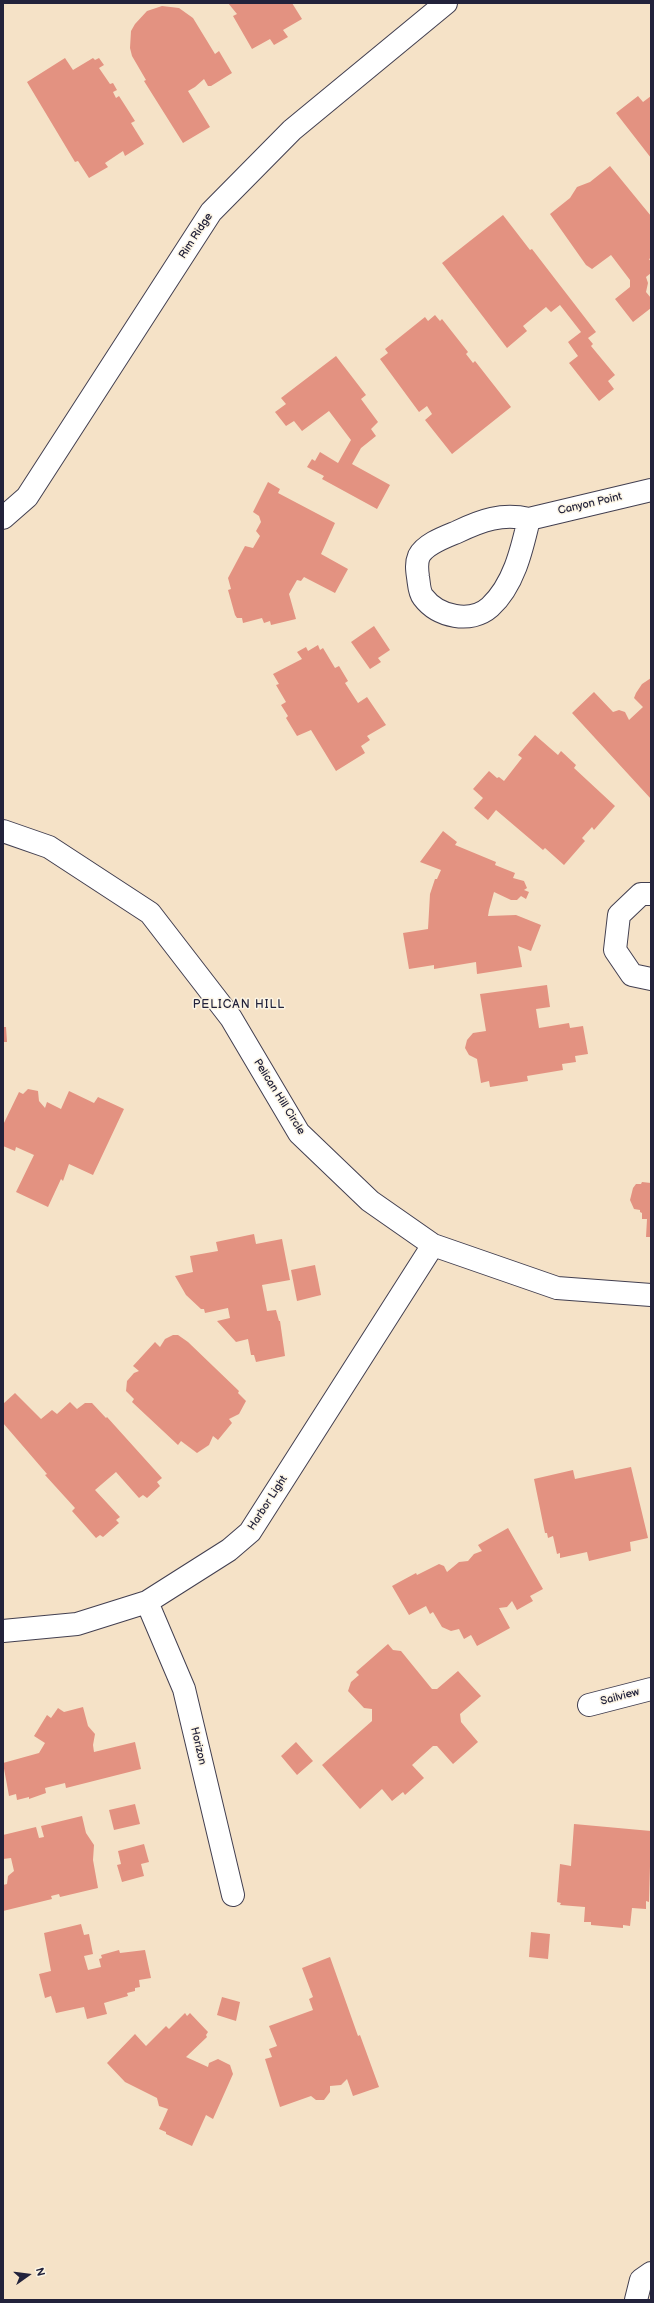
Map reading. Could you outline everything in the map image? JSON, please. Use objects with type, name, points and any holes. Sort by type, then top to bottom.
[{"type":"street","name":"Rim Ridge","points":[[3,518],[27,497],[211,212],[292,130],[446,3]]},
{"type":"street","name":"Canyon Point","points":[[530,519],[521,553],[511,578],[490,607],[477,614],[457,617],[438,611],[423,597],[417,566],[420,555],[427,548],[471,525],[495,517],[512,515],[530,519],[651,490]]},
{"type":"street","name":"Pelican Hill Circle","points":[[3,831],[49,847],[150,913],[231,1018],[299,1133],[370,1201],[433,1245],[557,1288],[651,1295]]},
{"type":"street","points":[[651,894],[641,894],[619,915],[615,950],[632,976],[651,979]]},
{"type":"street","name":"Harbor Light","points":[[3,1631],[77,1624],[147,1602],[229,1550],[250,1532],[433,1245]]},
{"type":"street","name":"Horizon","points":[[147,1602],[184,1689],[233,1895]]},
{"type":"street","name":"Sailview","points":[[589,1706],[651,1689]]},
{"type":"street","points":[[636,2300],[641,2280],[651,2273]]},
{"type":"building","points":[[228,3],[292,3],[302,19],[283,30],[288,37],[274,45],[270,39],[252,49],[233,16],[237,14]]},
{"type":"building","points":[[162,6],[179,8],[193,18],[215,54],[219,51],[232,73],[211,86],[208,86],[204,79],[188,91],[210,127],[183,143],[144,81],[146,80],[132,56],[130,48],[131,31],[135,24],[147,11]]},
{"type":"building","points":[[65,58],[73,70],[93,58],[95,60],[99,58],[104,65],[99,68],[110,84],[113,83],[117,90],[113,92],[116,98],[119,96],[135,121],[131,123],[144,144],[125,156],[123,151],[105,163],[108,167],[89,178],[78,161],[75,162],[27,82]]},
{"type":"building","points":[[638,96],[643,102],[651,96],[651,158],[616,113]]},
{"type":"building","points":[[610,166],[651,216],[651,258],[649,259],[651,262],[651,273],[646,277],[648,283],[646,292],[651,298],[651,308],[633,322],[615,299],[630,287],[630,280],[611,255],[592,269],[586,265],[550,214],[570,198],[577,187],[590,182]]},
{"type":"building","points":[[503,215],[530,250],[532,249],[596,332],[588,338],[593,344],[591,346],[615,375],[608,381],[614,389],[599,401],[569,363],[578,356],[568,342],[581,332],[560,305],[551,312],[546,307],[523,326],[527,331],[507,348],[442,263]]},
{"type":"building","points":[[435,315],[440,321],[442,319],[468,352],[466,354],[473,363],[475,361],[511,407],[452,454],[425,420],[432,414],[427,406],[419,412],[380,359],[388,353],[385,349],[425,317],[428,321]]},
{"type":"building","points":[[336,356],[366,395],[361,399],[378,422],[371,429],[376,436],[361,448],[352,464],[390,485],[377,509],[322,479],[324,476],[307,467],[312,459],[315,461],[320,452],[338,463],[351,440],[329,411],[302,431],[294,421],[286,426],[275,412],[286,404],[281,398]]},
{"type":"building","points":[[268,482],[280,489],[278,493],[335,523],[321,554],[348,569],[335,593],[304,577],[301,581],[297,580],[289,594],[296,619],[271,625],[270,621],[264,623],[262,618],[243,623],[242,618],[237,618],[235,615],[228,590],[231,589],[228,578],[245,546],[253,548],[260,536],[256,531],[261,522],[259,516],[253,512]]},
{"type":"building","points":[[374,626],[390,650],[378,658],[381,662],[370,669],[351,642]]},
{"type":"building","points":[[318,645],[320,650],[323,648],[335,668],[339,666],[348,681],[345,683],[358,703],[367,697],[386,725],[367,736],[370,740],[361,746],[365,753],[336,771],[311,730],[297,736],[286,718],[288,716],[281,705],[286,702],[276,685],[279,684],[273,674],[302,659],[297,652],[306,647],[308,651]]},
{"type":"building","points":[[651,678],[651,799],[572,713],[594,692],[613,712],[619,710],[625,712],[629,720],[643,707],[634,698],[642,684]]},
{"type":"building","points":[[535,735],[558,755],[561,751],[576,765],[574,768],[615,806],[594,830],[592,827],[582,838],[585,841],[564,865],[545,848],[543,850],[496,810],[488,820],[474,808],[483,798],[473,789],[489,771],[497,778],[499,777],[504,781],[522,758],[518,755]]},
{"type":"building","points":[[443,831],[457,842],[455,845],[496,862],[495,865],[515,873],[513,878],[524,881],[527,888],[524,890],[529,892],[526,899],[521,896],[517,900],[511,900],[494,892],[488,916],[516,915],[541,925],[531,951],[518,946],[522,967],[477,974],[476,962],[434,969],[434,965],[409,969],[403,933],[428,929],[430,894],[435,879],[437,879],[441,870],[420,862]]},
{"type":"building","points":[[547,985],[550,1007],[536,1009],[539,1028],[569,1023],[570,1028],[583,1026],[588,1054],[575,1056],[576,1062],[562,1064],[563,1070],[527,1076],[528,1081],[490,1087],[489,1081],[481,1083],[477,1059],[469,1055],[465,1048],[467,1040],[473,1033],[486,1031],[480,994]]},
{"type":"building","points":[[3,1027],[6,1027],[7,1042],[3,1042]]},
{"type":"building","points":[[28,1089],[38,1091],[39,1101],[45,1108],[47,1102],[61,1109],[69,1091],[94,1103],[98,1097],[124,1109],[93,1175],[69,1164],[63,1181],[61,1179],[48,1207],[16,1192],[34,1155],[16,1147],[15,1151],[3,1146],[3,1125],[19,1092],[23,1094]]},
{"type":"building","points":[[642,1182],[651,1183],[651,1237],[646,1237],[647,1219],[642,1219],[642,1213],[640,1210],[634,1209],[630,1200],[633,1188],[636,1184],[641,1184]]},
{"type":"building","points":[[254,1234],[256,1244],[282,1239],[290,1280],[262,1285],[267,1311],[276,1310],[280,1321],[285,1356],[256,1362],[254,1355],[251,1355],[248,1339],[236,1342],[217,1321],[230,1318],[228,1308],[205,1313],[204,1309],[201,1309],[186,1295],[175,1276],[193,1272],[190,1256],[218,1251],[216,1242]]},
{"type":"building","points":[[315,1265],[321,1295],[297,1301],[291,1270]]},
{"type":"building","points":[[173,1335],[178,1335],[188,1342],[239,1391],[238,1393],[246,1401],[239,1414],[229,1419],[232,1423],[218,1440],[213,1436],[209,1445],[197,1453],[181,1441],[178,1445],[132,1402],[134,1399],[126,1391],[127,1381],[134,1373],[139,1371],[133,1366],[155,1342],[160,1347],[165,1339]]},
{"type":"building","points":[[15,1393],[41,1419],[52,1410],[57,1414],[70,1402],[77,1409],[85,1403],[92,1403],[106,1418],[107,1417],[162,1478],[157,1482],[160,1486],[147,1498],[143,1495],[139,1498],[116,1472],[95,1490],[120,1517],[116,1520],[119,1523],[103,1537],[100,1535],[96,1538],[72,1511],[75,1508],[45,1475],[47,1474],[3,1423],[3,1404]]},
{"type":"building","points":[[631,1467],[648,1538],[630,1542],[631,1551],[589,1561],[587,1552],[560,1558],[560,1553],[557,1554],[553,1536],[548,1538],[547,1533],[545,1533],[534,1479],[573,1470],[575,1479]]},
{"type":"building","points":[[508,1528],[543,1589],[530,1596],[533,1601],[517,1610],[512,1601],[507,1607],[499,1608],[510,1628],[477,1646],[471,1635],[464,1639],[459,1629],[451,1631],[442,1627],[433,1612],[430,1614],[426,1606],[409,1615],[392,1586],[416,1573],[417,1575],[439,1564],[444,1566],[447,1572],[459,1562],[468,1561],[474,1554],[482,1551],[478,1545]]},
{"type":"building","points":[[388,1644],[393,1650],[401,1651],[432,1689],[437,1689],[458,1671],[481,1696],[460,1714],[461,1722],[478,1742],[453,1764],[437,1746],[433,1746],[412,1765],[424,1778],[405,1795],[403,1792],[392,1801],[382,1789],[360,1809],[322,1765],[372,1721],[372,1709],[364,1708],[348,1691],[351,1682],[359,1675],[356,1672]]},
{"type":"building","points":[[83,1707],[88,1726],[95,1734],[93,1745],[94,1752],[135,1742],[141,1769],[66,1788],[65,1783],[45,1788],[46,1793],[29,1799],[29,1797],[17,1800],[16,1794],[9,1796],[3,1763],[39,1753],[45,1743],[34,1736],[47,1715],[51,1718],[58,1708],[64,1712]]},
{"type":"building","points":[[296,1742],[313,1761],[297,1775],[281,1756]]},
{"type":"building","points":[[135,1804],[140,1824],[114,1830],[109,1810]]},
{"type":"building","points":[[82,1816],[86,1833],[94,1845],[93,1860],[98,1888],[60,1897],[59,1894],[51,1896],[52,1899],[3,1911],[3,1885],[7,1884],[8,1876],[14,1871],[11,1858],[3,1859],[3,1835],[36,1827],[39,1838],[44,1837],[41,1826]]},
{"type":"building","points":[[574,1824],[651,1831],[649,1902],[646,1901],[646,1909],[632,1908],[630,1926],[623,1925],[623,1928],[591,1925],[591,1922],[584,1922],[585,1907],[560,1905],[561,1903],[557,1902],[560,1864],[571,1866]]},
{"type":"building","points":[[144,1844],[149,1862],[141,1864],[144,1876],[122,1882],[117,1865],[121,1864],[118,1851]]},
{"type":"building","points":[[81,1924],[84,1935],[89,1934],[93,1954],[84,1956],[88,1970],[101,1967],[99,1959],[102,1958],[101,1955],[119,1950],[120,1953],[145,1950],[151,1978],[139,1980],[140,1987],[135,1988],[135,1991],[127,1993],[128,1996],[104,2003],[107,2014],[87,2019],[84,2007],[56,2013],[51,1996],[45,1998],[39,1974],[51,1971],[44,1933]]},
{"type":"building","points":[[531,1932],[550,1934],[548,1959],[529,1957]]},
{"type":"building","points":[[330,1957],[358,2036],[360,2035],[379,2087],[353,2096],[347,2079],[341,2085],[330,2086],[330,2092],[324,2100],[316,2100],[311,2096],[280,2107],[265,2059],[272,2057],[269,2049],[277,2046],[269,2026],[313,2010],[309,1999],[313,1997],[302,1968]]},
{"type":"building","points":[[222,1997],[240,2002],[236,2021],[217,2015]]},
{"type":"building","points":[[185,2013],[187,2016],[190,2013],[208,2032],[206,2035],[207,2037],[186,2057],[208,2067],[209,2063],[218,2059],[230,2065],[233,2074],[213,2119],[206,2115],[192,2146],[166,2134],[166,2132],[159,2129],[168,2109],[159,2106],[157,2098],[125,2082],[107,2063],[135,2034],[146,2046],[166,2026],[169,2029]]},
{"type":"district","name":"PELICAN HILL","points":[[239,1005]]}]
